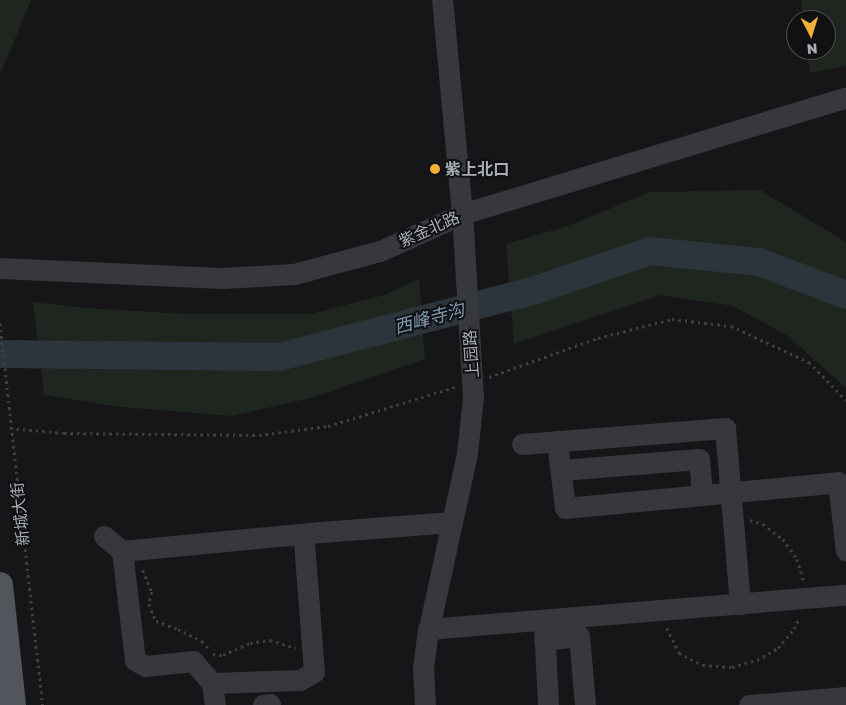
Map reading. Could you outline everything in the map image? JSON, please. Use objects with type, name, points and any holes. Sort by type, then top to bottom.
[{"type":"main road","points":[[0,585],[13,705]]},
{"type":"street","name":"上园路","points":[[425,705],[423,669],[428,629],[470,431],[473,375],[462,214],[442,0]]},
{"type":"street","name":"紫金北路","points":[[0,268],[221,278],[294,274],[380,251],[462,214],[846,96]]},
{"type":"street","points":[[522,444],[725,428],[732,492],[740,604]]},
{"type":"street","points":[[558,441],[565,508],[838,482],[846,551]]},
{"type":"street","points":[[561,470],[699,459],[702,494]]},
{"type":"street","points":[[104,536],[129,551],[308,533],[452,522]]},
{"type":"street","points":[[212,683],[300,680],[314,672],[304,541],[308,533]]},
{"type":"street","points":[[129,551],[135,660],[145,666],[193,661],[212,683],[215,705]]},
{"type":"street","points":[[544,630],[660,610],[846,595]]},
{"type":"street","points":[[428,629],[544,630],[579,636],[585,705]]},
{"type":"street","points":[[544,630],[548,705]]},
{"type":"street","points":[[749,705],[845,698]]},
{"type":"path","points":[[10,428],[64,433],[259,435],[328,426],[473,375],[598,338],[672,319],[732,326],[809,362],[846,400]]},
{"type":"path","name":"新城大街","points":[[0,323],[10,428],[43,705]]},
{"type":"path","points":[[660,610],[679,653],[703,665],[732,667],[757,660],[778,648],[794,629],[804,598],[804,582],[797,559],[783,538],[763,524],[734,517]]},
{"type":"path","points":[[129,551],[152,592],[149,604],[156,621],[202,641],[214,656],[250,642],[270,640],[313,654]]},
{"type":"shaded area","points":[[0,0],[31,0],[0,75]]},
{"type":"shaded area","points":[[801,0],[846,0],[846,66],[810,73],[808,60],[836,60],[836,10],[802,10]]},
{"type":"shaded area","points":[[760,190],[846,242],[846,388],[788,336],[733,306],[660,295],[514,344],[506,244],[568,226],[650,192]]},
{"type":"shaded area","points":[[419,279],[425,359],[311,398],[232,416],[121,407],[44,395],[33,302],[85,308],[187,314],[311,314],[384,295]]},
{"type":"waterway","name":"西峰寺沟","points":[[0,354],[279,357],[536,290],[650,251],[759,262],[846,295]]},
{"type":"place","name":"紫上北口","points":[[435,169]]}]
